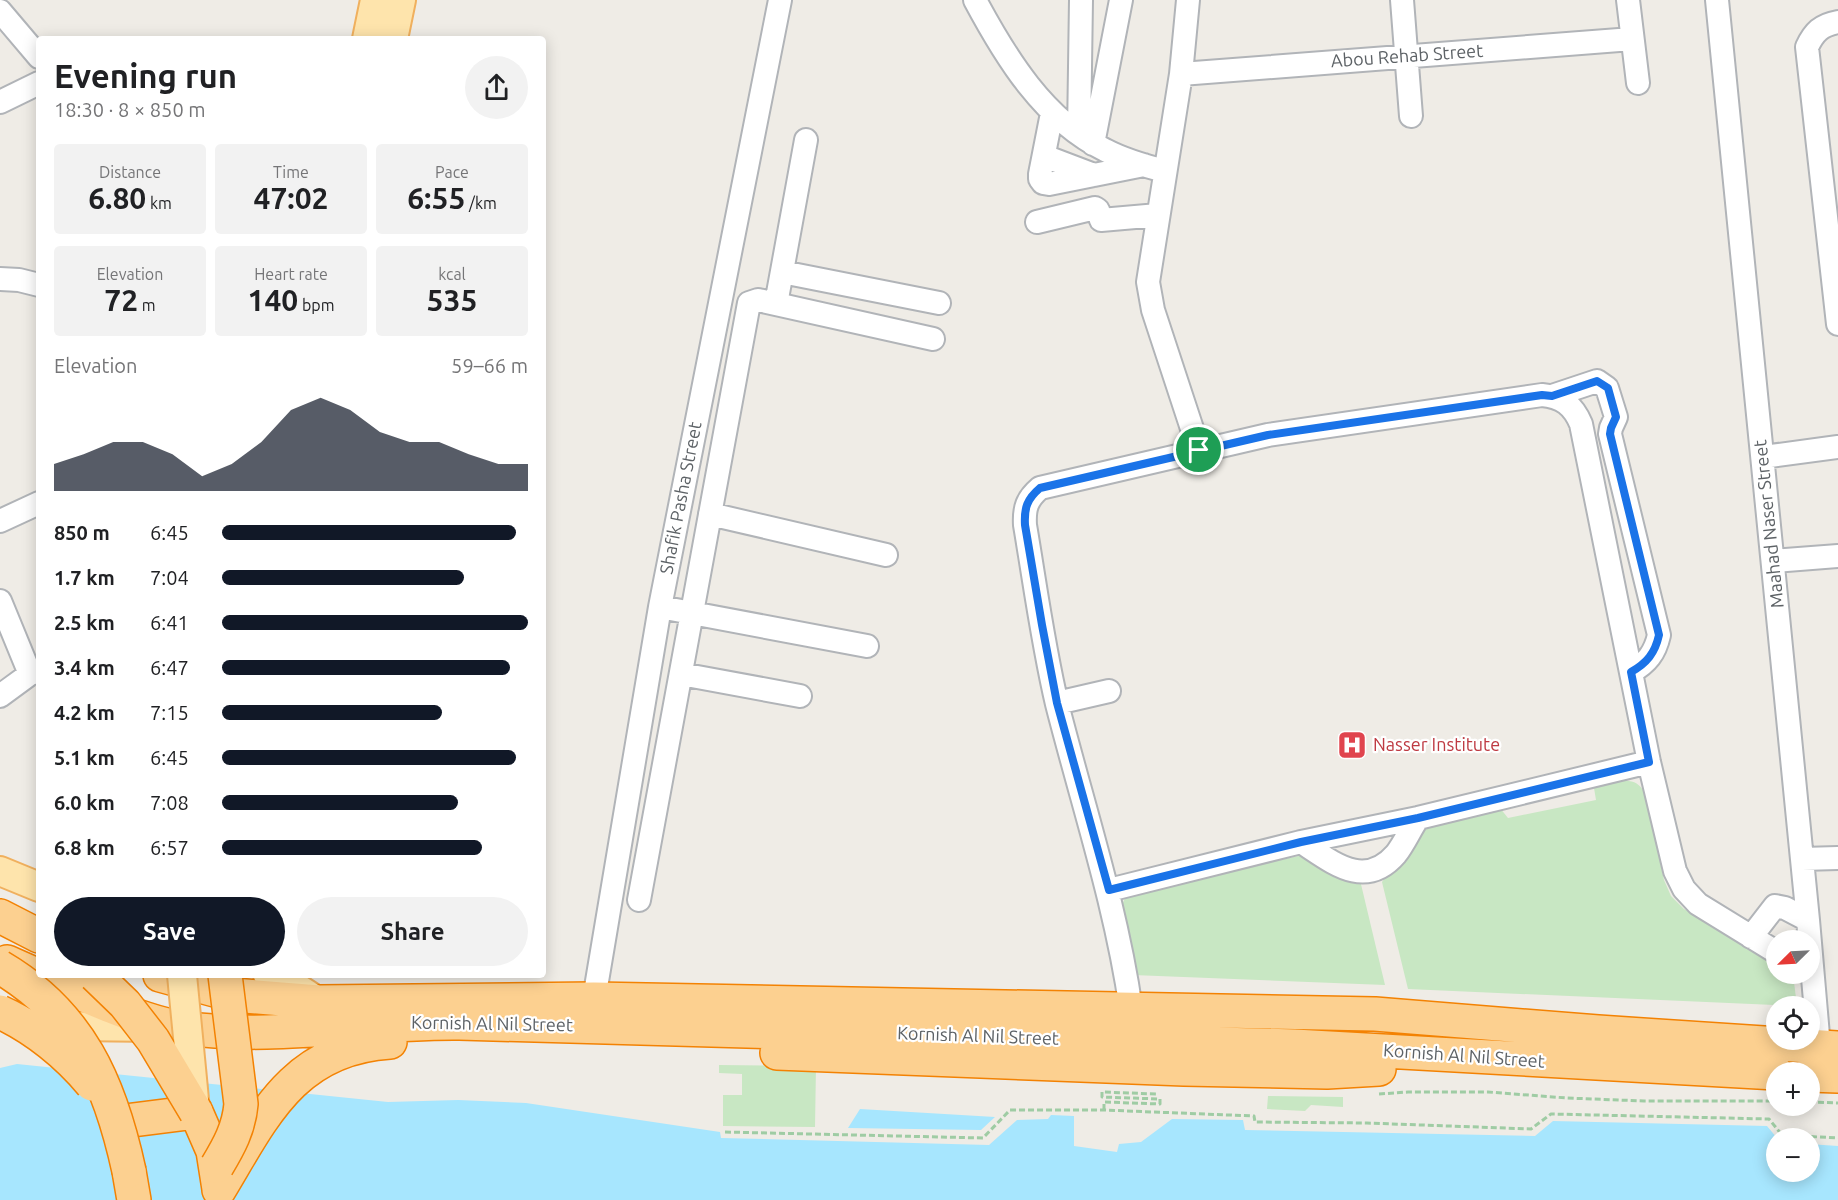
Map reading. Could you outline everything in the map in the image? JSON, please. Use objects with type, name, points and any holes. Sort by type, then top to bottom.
[{"type":"highway","points":[[0,894],[36,910]]},
{"type":"highway","points":[[0,916],[36,930]]},
{"type":"highway","points":[[0,916],[36,934]]},
{"type":"highway","name":"Kornish Al Nil Street","points":[[0,959],[36,976]]},
{"type":"highway","points":[[0,967],[32,987],[60,1013],[72,1028],[100,1077],[117,1122],[134,1200]]},
{"type":"highway","name":"Kornish Al Nil Street","points":[[41,978],[138,1016],[180,1028],[250,1032],[411,1023],[470,1023],[1294,1046],[1766,1072]]},
{"type":"highway","points":[[98,978],[125,1004],[153,1040],[196,1112],[213,1151],[218,1185]]},
{"type":"highway","name":"Kornish Al Nil Street","points":[[170,978],[208,990],[264,986],[594,999],[1375,1014],[1822,1057],[1838,1076]]},
{"type":"highway","points":[[218,1185],[240,1116],[241,1104],[224,978]]},
{"type":"highway","points":[[231,978],[244,984],[264,986]]},
{"type":"highway","points":[[0,1012],[36,1034],[65,1057],[91,1083],[117,1122]]},
{"type":"highway","points":[[1294,1046],[1304,1034],[1305,1026],[1298,1012]]},
{"type":"highway","points":[[1372,1050],[1365,1036],[1369,1020],[1375,1014]]},
{"type":"highway","points":[[218,1185],[264,1114],[294,1080],[333,1055],[357,1047],[383,1043],[469,1042],[1184,1069],[1327,1072],[1411,1067],[1489,1058]]},
{"type":"highway","points":[[117,1122],[196,1112]]},
{"type":"main road","points":[[368,36],[375,0]]},
{"type":"main road","points":[[382,36],[389,0]]},
{"type":"main road","points":[[394,36],[400,0]]},
{"type":"main road","points":[[0,871],[36,886]]},
{"type":"main road","points":[[182,978],[196,1112]]},
{"type":"main road","name":"Kornish Al Nil Street","points":[[0,1012],[72,1026],[180,1028]]},
{"type":"street","name":"Shafik Pasha Street","points":[[594,999],[660,607],[780,0]]},
{"type":"street","points":[[975,0],[1015,68],[1052,113],[1106,151],[1155,168]]},
{"type":"street","points":[[1081,0],[1086,139]]},
{"type":"street","points":[[1070,166],[1086,139],[1121,0]]},
{"type":"street","points":[[1188,0],[1181,74],[1155,168],[1158,215],[1148,282],[1153,310],[1199,450]]},
{"type":"street","points":[[1402,0],[1411,116]]},
{"type":"street","points":[[1628,0],[1638,83]]},
{"type":"street","name":"Maahad Naser Street","points":[[1717,0],[1809,930]]},
{"type":"street","points":[[0,11],[36,53]]},
{"type":"street","points":[[1838,22],[1823,26],[1813,35],[1807,47],[1838,324]]},
{"type":"street","name":"Abou Rehab Street","points":[[1181,74],[1632,39]]},
{"type":"street","points":[[0,102],[36,84]]},
{"type":"street","points":[[1052,113],[1040,174],[1043,183],[1155,168]]},
{"type":"street","points":[[776,304],[806,140]]},
{"type":"street","points":[[1044,156],[1094,175]]},
{"type":"street","points":[[1037,222],[1095,208],[1101,220],[1158,215]]},
{"type":"street","points":[[782,272],[939,303]]},
{"type":"street","points":[[0,279],[36,284]]},
{"type":"street","points":[[639,900],[749,303],[758,300],[933,339]]},
{"type":"street","points":[[1552,396],[1597,381],[1608,388],[1616,417],[1610,434],[1659,635],[1650,658],[1631,672]]},
{"type":"street","points":[[1131,1009],[1125,963],[1109,890],[1057,703],[1025,525],[1024,510],[1030,497],[1040,488],[1268,435],[1542,395],[1562,399],[1570,406],[1581,424],[1649,762],[1675,871],[1684,889],[1698,904],[1766,946]]},
{"type":"street","points":[[1762,457],[1838,447]]},
{"type":"street","points":[[0,521],[36,504]]},
{"type":"street","points":[[710,514],[886,555]]},
{"type":"street","points":[[1773,561],[1838,556]]},
{"type":"street","points":[[0,601],[35,672],[0,696]]},
{"type":"street","points":[[660,607],[867,646]]},
{"type":"street","points":[[681,674],[800,696]]},
{"type":"street","points":[[1057,703],[1108,691]]},
{"type":"street","points":[[1109,890],[1301,842],[1418,818],[1649,762]]},
{"type":"street","points":[[1301,842],[1339,866],[1352,871],[1367,871],[1383,866],[1396,854],[1418,818]]},
{"type":"street","points":[[1802,859],[1838,858]]},
{"type":"street","points":[[1751,937],[1775,906],[1785,908],[1808,920]]},
{"type":"street","name":"Maahad Naser Street","points":[[1812,984],[1822,1057]]},
{"type":"path","points":[[1103,1110],[1104,1102],[1160,1104],[1160,1099],[1102,1097],[1102,1092],[1157,1094]]},
{"type":"path","points":[[1820,1102],[1838,1103]]},
{"type":"path","points":[[725,1132],[983,1138],[1010,1110],[1103,1110],[1254,1116],[1255,1122],[1367,1123],[1531,1129],[1551,1113],[1768,1119],[1782,1135],[1838,1138]]},
{"type":"green space","points":[[1622,781],[1635,783],[1640,787],[1645,793],[1664,880],[1671,896],[1684,909],[1766,954],[1766,984],[1794,984],[1796,996],[1766,996],[1766,1005],[1408,989],[1382,882],[1420,828],[1500,808],[1508,818],[1596,800],[1594,788]]},
{"type":"green space","points":[[1308,854],[1360,880],[1385,985],[1133,975],[1121,907],[1126,896],[1137,890]]},
{"type":"green space","points":[[719,1065],[816,1066],[815,1127],[723,1126],[723,1095],[742,1095],[742,1074],[719,1073]]},
{"type":"green space","points":[[1268,1096],[1343,1097],[1343,1107],[1311,1105],[1305,1111],[1267,1109]]},
{"type":"water","points":[[17,1064],[388,1102],[458,1100],[526,1103],[720,1132],[721,1138],[989,1145],[1017,1120],[1048,1119],[1051,1115],[1074,1116],[1074,1146],[1117,1152],[1119,1144],[1141,1142],[1172,1119],[1243,1120],[1245,1130],[1535,1136],[1553,1121],[1767,1126],[1766,1182],[1820,1182],[1820,1145],[1838,1146],[1838,1200],[0,1200],[0,1068]]},
{"type":"water","points":[[860,1109],[995,1117],[981,1130],[848,1128]]},
{"type":"place","name":"Nasser Institute","points":[[1352,745]]},
{"type":"route","points":[[1588,382],[1603,383],[1608,388],[1616,417],[1610,434],[1659,635],[1650,658],[1631,672],[1649,762],[1418,818],[1301,842],[1109,890],[1057,703],[1024,510],[1030,497],[1040,488],[1199,450],[1268,435],[1542,395],[1552,396],[1588,382]]}]
